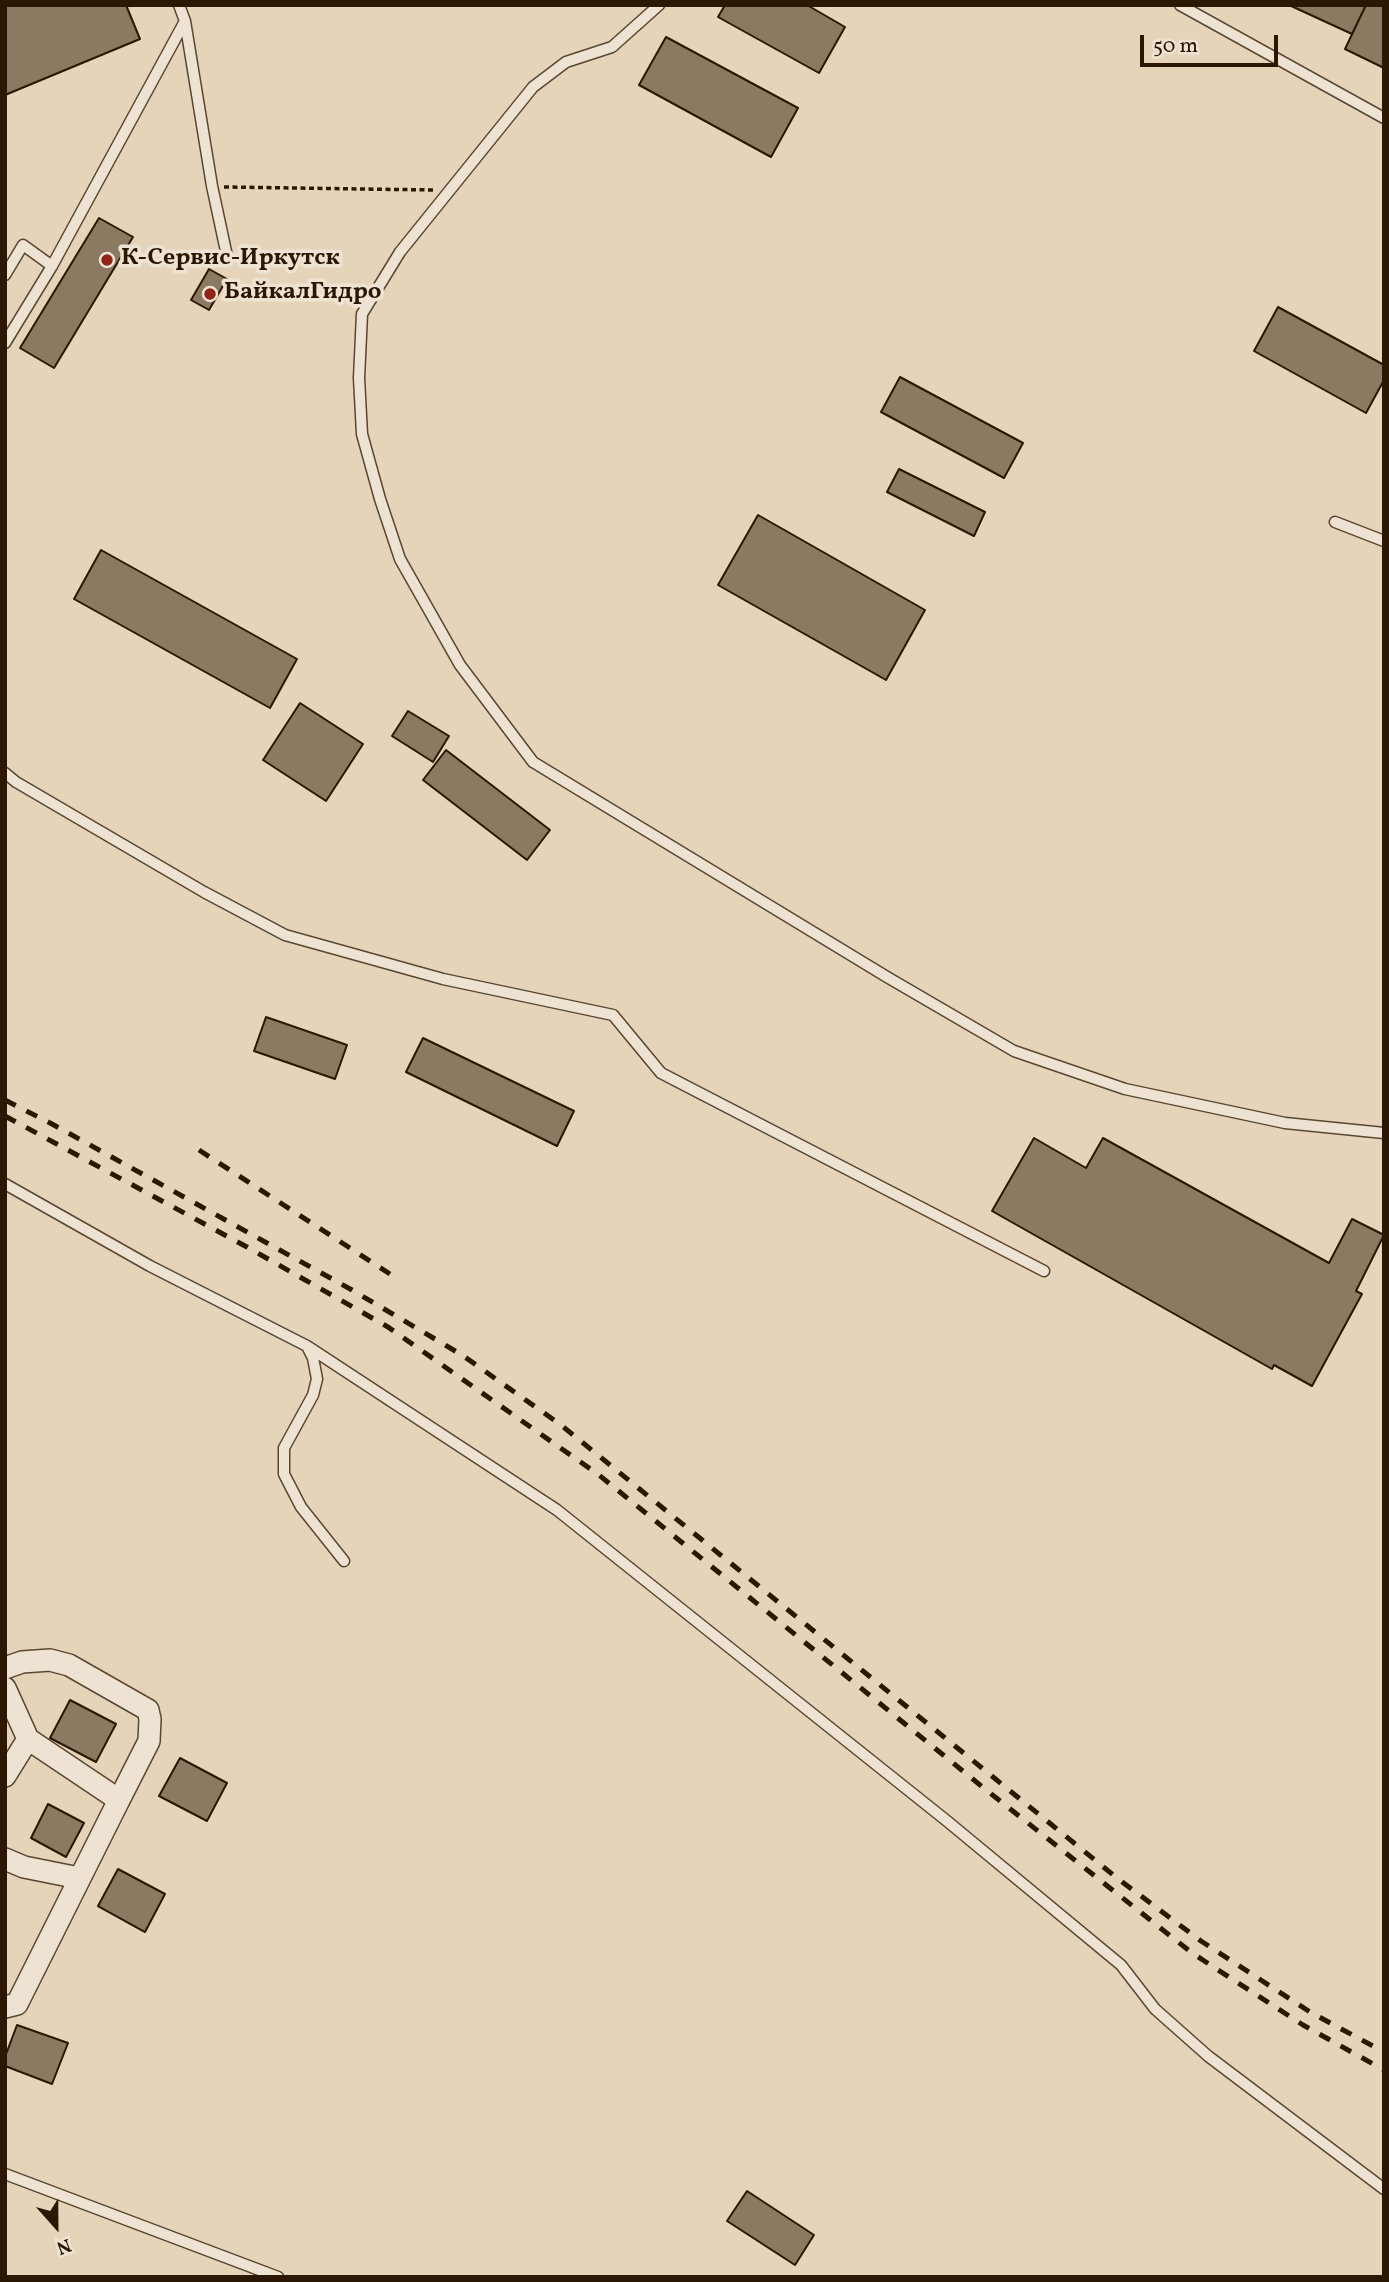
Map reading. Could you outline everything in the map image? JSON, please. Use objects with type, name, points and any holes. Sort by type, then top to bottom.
[{"type":"street","points":[[5,1668],[22,1662],[50,1660],[69,1665],[149,1710],[149,1741],[17,2004],[5,2007]]},
{"type":"street","points":[[5,1688],[28,1739],[119,1800]]},
{"type":"street","points":[[5,1776],[28,1739]]},
{"type":"street","points":[[5,1859],[23,1867],[79,1878]]},
{"type":"lane","points":[[179,5],[185,21],[212,186],[227,256]]},
{"type":"lane","points":[[659,5],[612,47],[566,62],[533,87],[400,252],[362,314],[359,378],[362,434],[380,499],[400,559],[460,665],[533,762],[1014,1051],[1125,1089],[1285,1123],[1384,1133]]},
{"type":"lane","points":[[1180,5],[1384,118]]},
{"type":"lane","points":[[5,343],[52,266],[185,21]]},
{"type":"lane","points":[[5,275],[23,245],[52,266]]},
{"type":"lane","points":[[1335,522],[1384,541]]},
{"type":"lane","points":[[5,773],[204,892],[285,935],[443,979],[613,1015],[661,1073],[1044,1271]]},
{"type":"lane","points":[[5,1184],[150,1266],[307,1346],[557,1510],[947,1821],[1121,1965],[1155,2009],[1208,2056],[1384,2189]]},
{"type":"lane","points":[[307,1346],[313,1358],[317,1379],[313,1395],[284,1448],[284,1474],[301,1507],[344,1560]]},
{"type":"lane","points":[[5,2174],[278,2277]]},
{"type":"path","points":[[212,186],[450,190]]},
{"type":"building","points":[[5,5],[126,5],[140,39],[5,95]]},
{"type":"building","points":[[725,5],[807,5],[845,27],[819,73],[718,17]]},
{"type":"building","points":[[1289,5],[1366,5],[1352,34]]},
{"type":"building","points":[[1366,5],[1384,5],[1384,68],[1345,49]]},
{"type":"building","points":[[666,37],[798,108],[771,157],[639,85]]},
{"type":"building","points":[[99,218],[133,237],[54,368],[20,348]]},
{"type":"building","points":[[209,269],[227,279],[209,310],[191,300]]},
{"type":"building","points":[[1278,307],[1384,365],[1384,380],[1366,413],[1254,351]]},
{"type":"building","points":[[900,377],[1023,443],[1004,478],[881,412]]},
{"type":"building","points":[[899,469],[985,512],[974,536],[887,492]]},
{"type":"building","points":[[758,515],[925,610],[886,680],[718,585]]},
{"type":"building","points":[[101,550],[297,659],[270,708],[74,599]]},
{"type":"building","points":[[300,703],[363,744],[326,801],[263,760]]},
{"type":"building","points":[[408,711],[449,736],[433,762],[392,736]]},
{"type":"building","points":[[446,750],[550,830],[527,860],[423,780]]},
{"type":"building","points":[[266,1017],[347,1045],[335,1079],[254,1051]]},
{"type":"building","points":[[423,1038],[574,1111],[557,1146],[406,1072]]},
{"type":"building","points":[[1034,1138],[1086,1168],[1103,1138],[1329,1263],[1352,1219],[1384,1235],[1356,1291],[1362,1294],[1312,1386],[1274,1365],[1272,1369],[992,1211]]},
{"type":"building","points":[[70,1700],[116,1724],[96,1762],[50,1738]]},
{"type":"building","points":[[180,1758],[227,1783],[207,1821],[159,1796]]},
{"type":"building","points":[[48,1804],[84,1823],[66,1857],[31,1838]]},
{"type":"building","points":[[118,1869],[165,1894],[145,1932],[98,1906]]},
{"type":"building","points":[[17,2025],[68,2043],[52,2084],[5,2066],[5,2057]]},
{"type":"building","points":[[747,2191],[814,2235],[795,2265],[727,2221]]},
{"type":"railway","points":[[5,1100],[352,1290],[462,1355],[561,1425],[1117,1878],[1201,1941],[1310,2012],[1384,2052]]},
{"type":"railway","points":[[5,1116],[388,1327],[599,1475],[985,1789],[1192,1953],[1303,2025],[1384,2070]]},
{"type":"railway","points":[[199,1150],[390,1274]]},
{"type":"place","name":"К-Сервис-Иркутск","points":[[107,260]]},
{"type":"place","name":"БайкалГидро","points":[[210,294]]}]
